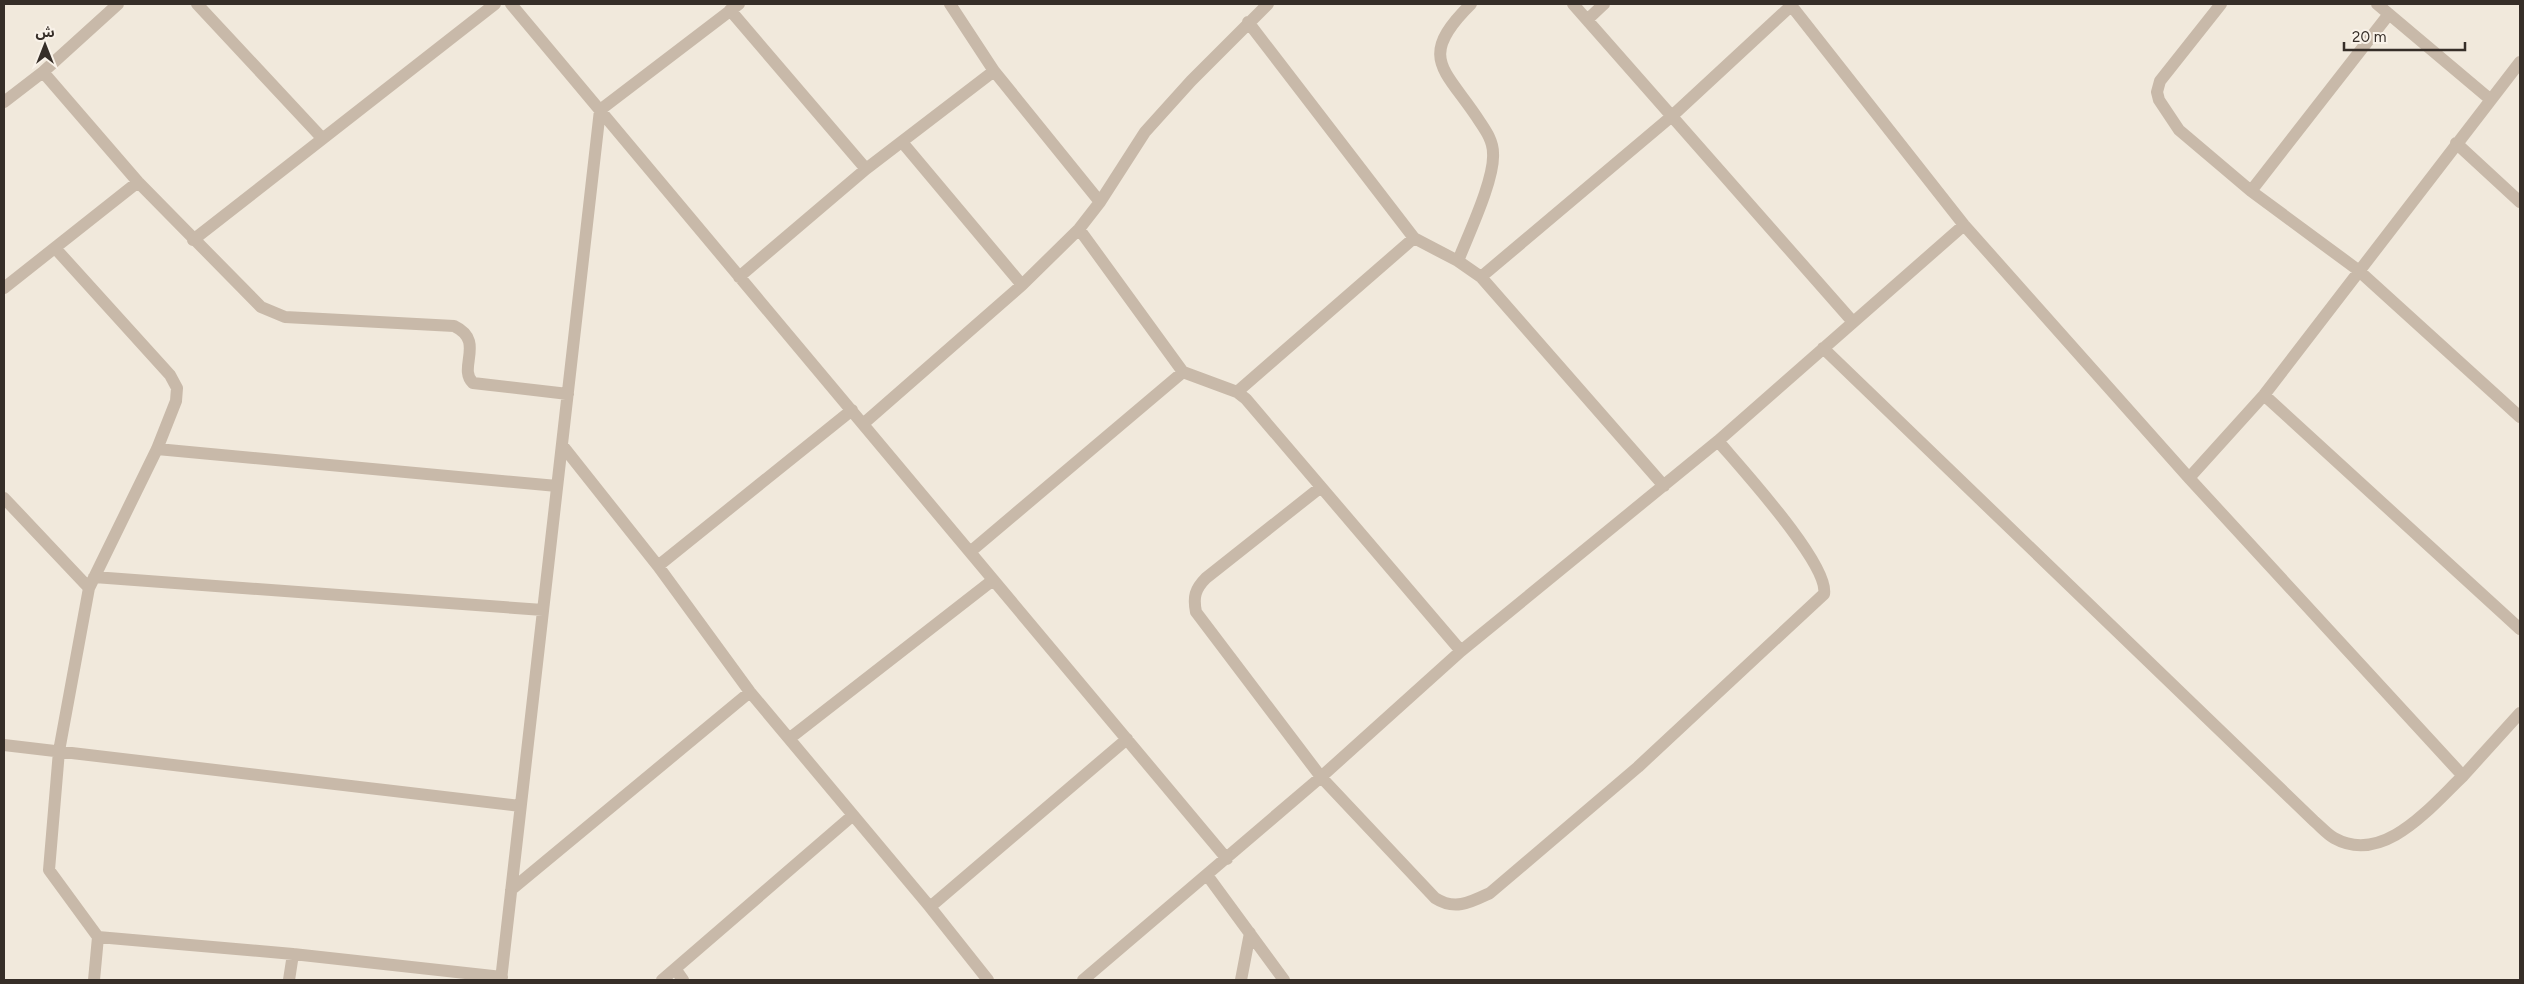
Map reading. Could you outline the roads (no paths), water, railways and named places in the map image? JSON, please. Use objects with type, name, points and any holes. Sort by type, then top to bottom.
[{"type":"street","points":[[4,102],[43,72],[118,4]]},
{"type":"street","points":[[197,4],[322,138]]},
{"type":"street","points":[[194,240],[495,4]]},
{"type":"street","points":[[511,4],[1227,859]]},
{"type":"street","points":[[950,4],[994,71],[1100,202]]},
{"type":"street","points":[[863,424],[1022,285],[1079,229],[1100,202],[1145,132],[1248,22],[1268,4]]},
{"type":"street","points":[[1458,261],[1483,194],[1494,153],[1488,135],[1440,64],[1442,43],[1446,30],[1471,4]]},
{"type":"street","points":[[1573,4],[1853,322]]},
{"type":"street","points":[[1587,20],[1604,4]]},
{"type":"street","points":[[1481,276],[1672,116],[1791,4],[1964,225],[2189,478],[2463,776]]},
{"type":"street","points":[[2221,4],[2160,81],[2157,92],[2168,117],[2179,130],[2251,191],[2358,270],[2520,417]]},
{"type":"street","points":[[2377,4],[2491,100]]},
{"type":"street","points":[[98,937],[293,954],[502,979],[520,806],[600,110],[735,7],[866,169]]},
{"type":"street","points":[[2251,191],[2389,14]]},
{"type":"street","points":[[1248,22],[1414,238],[1458,261],[1481,276],[1664,486]]},
{"type":"street","points":[[2189,478],[2264,395],[2358,270],[2520,62]]},
{"type":"street","points":[[740,276],[866,169],[994,71]]},
{"type":"street","points":[[43,72],[138,182],[261,308],[285,317],[454,326],[462,330],[468,338],[470,347],[468,375],[473,383],[568,394]]},
{"type":"street","points":[[902,142],[1022,285]]},
{"type":"street","points":[[2456,144],[2520,202]]},
{"type":"street","points":[[4,288],[138,182]]},
{"type":"street","points":[[1083,980],[1227,859],[1462,651],[1664,486],[1964,225]]},
{"type":"street","points":[[1079,229],[1183,372],[1237,392],[1246,399],[1462,651]]},
{"type":"street","points":[[1237,392],[1414,238]]},
{"type":"street","points":[[55,248],[176,383],[176,401],[157,449],[91,583],[59,751],[49,870],[98,937],[94,980]]},
{"type":"street","points":[[1822,348],[2314,821],[2335,838],[2353,844],[2370,844],[2387,841],[2406,829],[2463,776],[2520,713]]},
{"type":"street","points":[[970,552],[1183,372]]},
{"type":"street","points":[[2264,395],[2520,629]]},
{"type":"street","points":[[658,566],[852,410]]},
{"type":"street","points":[[1321,487],[1206,578],[1199,586],[1194,602],[1196,612],[1321,777],[1435,898],[1445,904],[1464,905],[1490,893],[1638,766],[1824,594],[1825,589],[1821,574],[1806,551],[1718,440]]},
{"type":"street","points":[[562,445],[658,566],[750,692],[930,907],[988,980]]},
{"type":"street","points":[[157,449],[557,486]]},
{"type":"street","points":[[4,498],[91,583],[543,610]]},
{"type":"street","points":[[790,738],[993,580]]},
{"type":"street","points":[[511,890],[750,692]]},
{"type":"street","points":[[930,907],[1127,739]]},
{"type":"street","points":[[4,745],[520,806]]},
{"type":"street","points":[[662,980],[676,970],[852,816]]},
{"type":"street","points":[[1207,875],[1284,980]]},
{"type":"street","points":[[1241,980],[1250,933]]},
{"type":"street","points":[[289,980],[293,954]]},
{"type":"street","points":[[676,970],[683,980]]}]
